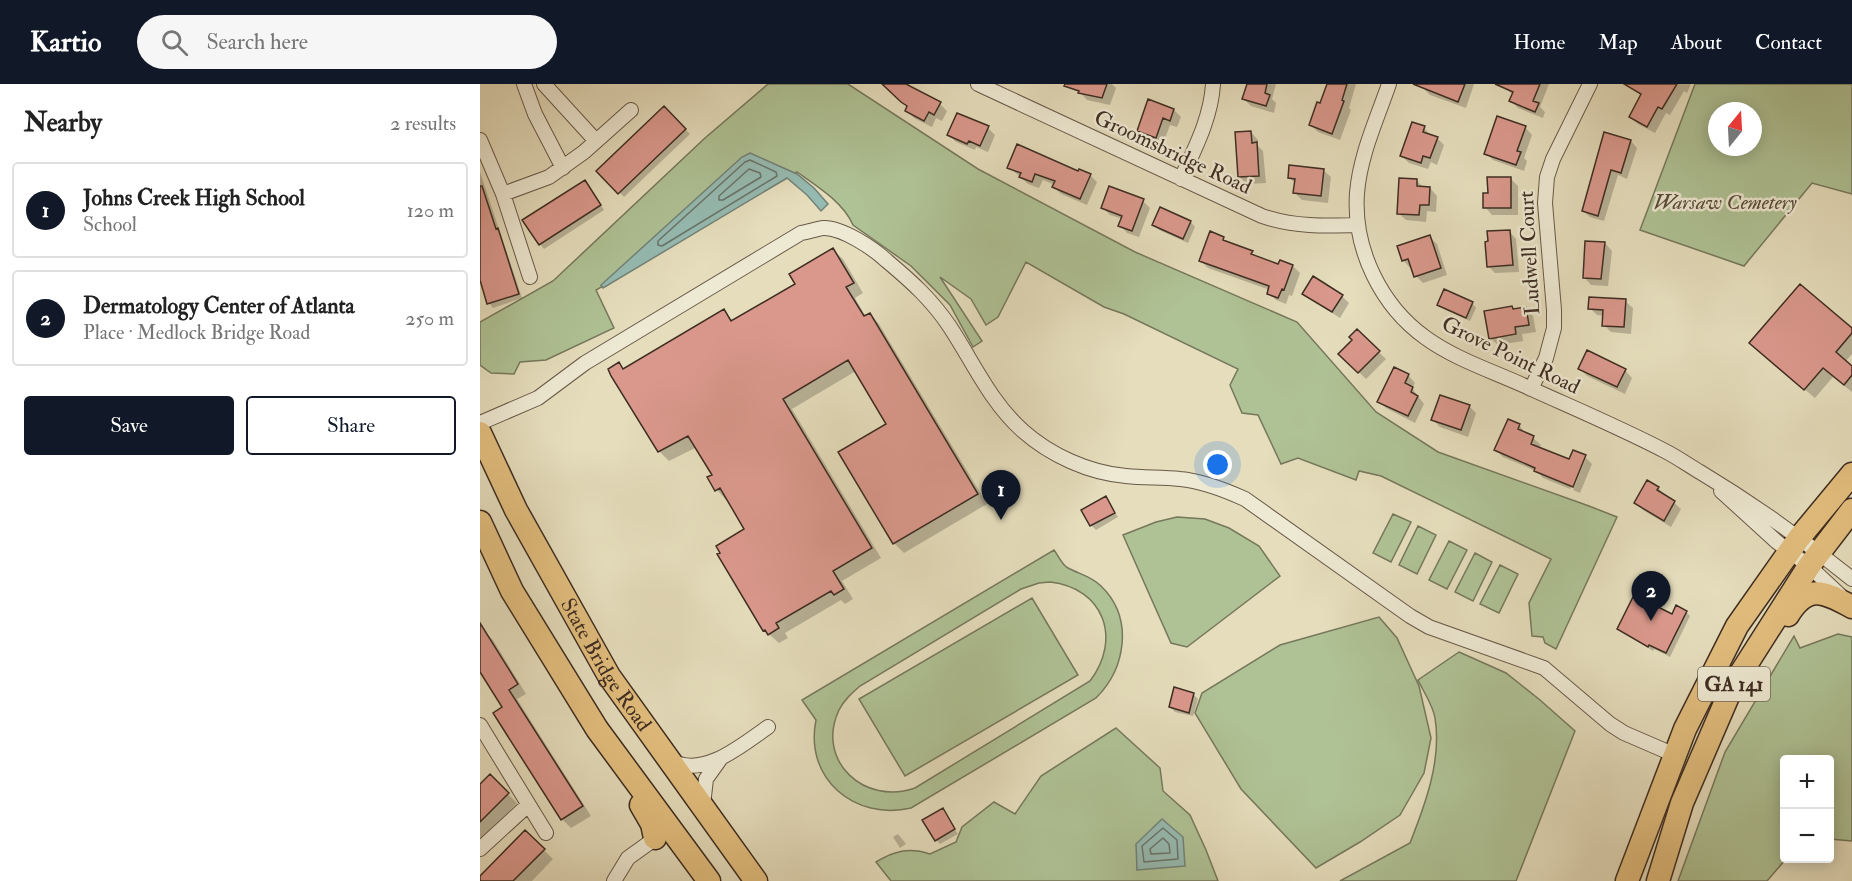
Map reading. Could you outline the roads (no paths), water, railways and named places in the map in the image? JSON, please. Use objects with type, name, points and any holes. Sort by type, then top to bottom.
[{"type":"highway","name":"State Bridge Road","points":[[480,433],[516,510],[609,676],[756,881]]},
{"type":"highway","name":"GA 141","points":[[1627,881],[1685,729],[1737,626],[1794,544],[1852,474]]},
{"type":"highway","name":"GA 141","points":[[1658,881],[1682,803],[1732,687],[1814,559],[1852,510]]},
{"type":"highway","name":"State Bridge Road","points":[[480,522],[512,591],[662,833],[709,881]]},
{"type":"highway","points":[[1701,756],[1711,748],[1726,726],[1775,635],[1800,599],[1817,592],[1828,594],[1852,607]]},
{"type":"street","points":[[524,84],[535,114],[562,168]]},
{"type":"street","points":[[544,84],[596,141]]},
{"type":"street","name":"Groomsbridge Road","points":[[978,84],[1262,216],[1279,222],[1311,227],[1358,225]]},
{"type":"street","points":[[1181,178],[1205,125],[1212,100],[1213,84]]},
{"type":"street","name":"Grove Point Road","points":[[1389,84],[1362,162],[1357,193],[1358,225],[1374,277],[1389,302],[1408,324],[1443,349],[1666,452],[1742,497],[1814,559]]},
{"type":"street","name":"Ludwell Court","points":[[1531,389],[1546,358],[1554,328],[1545,203],[1547,177],[1553,159],[1590,84]]},
{"type":"street","points":[[535,114],[556,98]]},
{"type":"street","points":[[503,194],[549,177],[596,141],[631,110]]},
{"type":"street","points":[[480,140],[503,194],[530,278]]},
{"type":"street","points":[[480,423],[538,398],[585,363],[801,233],[825,228],[848,236],[877,252],[924,293],[949,326],[1002,408],[1023,431],[1047,449],[1095,471],[1123,476],[1182,479],[1216,487],[1245,499],[1428,627],[1544,668],[1610,724],[1624,733],[1675,755]]},
{"type":"street","points":[[1814,559],[1852,579]]},
{"type":"street","points":[[1814,559],[1852,607]]},
{"type":"street","points":[[480,725],[546,833]]},
{"type":"street","points":[[668,758],[680,765],[710,763],[768,728]]},
{"type":"street","points":[[703,808],[706,779],[722,757]]},
{"type":"street","points":[[480,849],[528,805]]},
{"type":"street","points":[[614,881],[628,858],[662,833]]},
{"type":"water","points":[[750,153],[797,174],[828,204],[821,211],[787,178],[603,288],[601,285],[742,157]]},
{"type":"water","points":[[1162,819],[1183,837],[1185,866],[1137,870],[1136,844]]},
{"type":"place","name":"Johns Creek High School","points":[[1001,520]]},
{"type":"place","name":"Dermatology Center of Atlanta","points":[[1651,621]]},
{"type":"park label","name":"Warsaw Cemetery","points":[[1725,202]]}]
